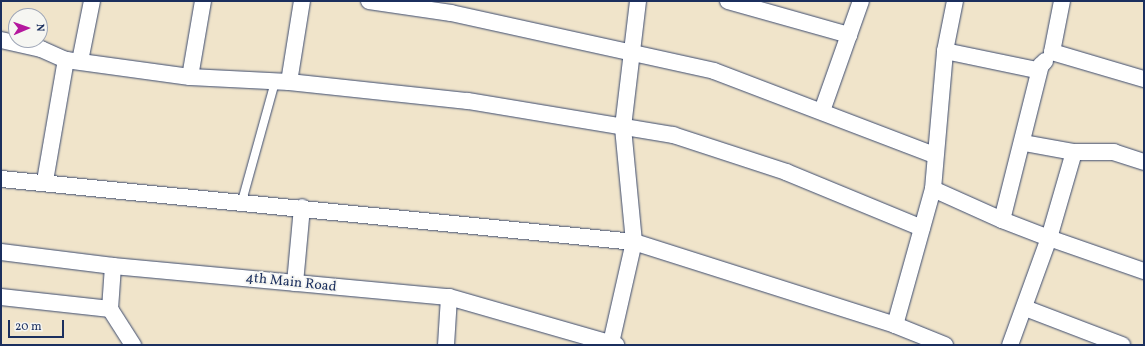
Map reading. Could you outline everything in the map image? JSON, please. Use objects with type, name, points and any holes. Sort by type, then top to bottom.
[{"type":"street","points":[[45,181],[73,61],[92,1]]},
{"type":"street","points":[[190,77],[203,1]]},
{"type":"street","points":[[282,82],[302,1]]},
{"type":"street","points":[[369,1],[462,8],[633,54],[714,71],[934,155]]},
{"type":"street","points":[[614,344],[634,242],[623,127],[633,54],[638,1]]},
{"type":"street","points":[[728,1],[849,35]]},
{"type":"street","points":[[822,111],[861,1]]},
{"type":"street","points":[[895,325],[933,189],[934,155],[945,51],[955,1]]},
{"type":"street","points":[[945,51],[1037,70],[1052,52],[1062,1]]},
{"type":"street","points":[[1,40],[41,49],[73,61],[190,77],[282,82],[468,101],[673,135],[786,172],[922,228]]},
{"type":"street","points":[[1052,52],[1144,79]]},
{"type":"street","points":[[1002,220],[1024,143],[1041,65]]},
{"type":"street","points":[[1024,143],[1074,152],[1114,152],[1144,162]]},
{"type":"street","points":[[1010,345],[1025,308],[1049,238],[1074,152]]},
{"type":"street","points":[[1,179],[45,181],[634,242],[895,325],[945,345]]},
{"type":"street","points":[[933,189],[1002,220],[1144,272]]},
{"type":"street","points":[[295,283],[302,207]]},
{"type":"street","name":"4th Main Road","points":[[1,252],[113,266],[449,297],[614,344]]},
{"type":"street","points":[[113,266],[110,309],[134,345]]},
{"type":"street","points":[[1,297],[110,309]]},
{"type":"street","points":[[446,345],[449,297]]},
{"type":"street","points":[[1025,308],[1122,345]]},
{"type":"lane","points":[[242,201],[282,82]]}]
